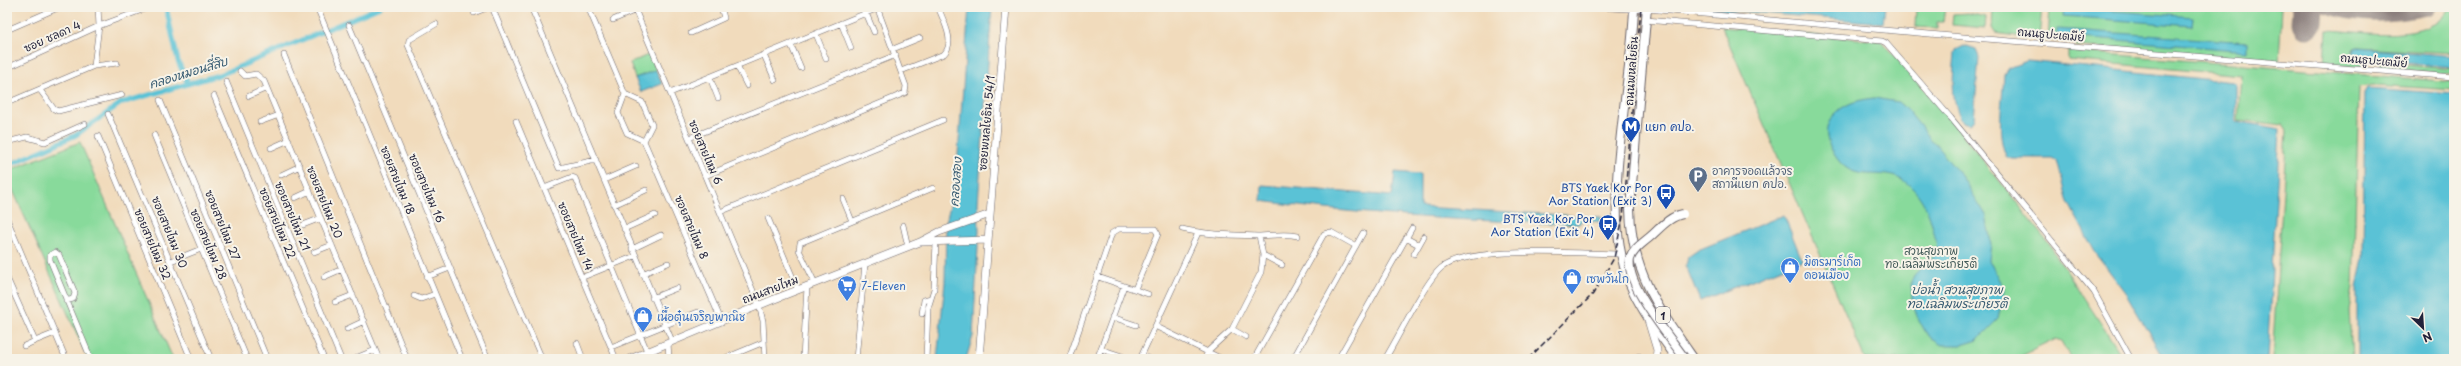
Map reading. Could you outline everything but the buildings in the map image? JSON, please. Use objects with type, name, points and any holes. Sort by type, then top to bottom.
[{"type":"main road","name":"ซอยพหลโยธิน 54/1","points":[[979,359],[984,240],[990,214],[1006,7]]},
{"type":"main road","points":[[1610,7],[1634,10],[1647,8]]},
{"type":"main road","name":"ถนนพหลโยธิน","points":[[1647,8],[1630,208],[1630,233],[1639,267],[1648,290],[1694,359]]},
{"type":"main road","points":[[1634,10],[1646,20]]},
{"type":"main road","name":"ถนนพหลโยธิน","points":[[1634,10],[1617,195],[1617,226],[1621,254],[1629,282],[1645,313],[1677,359]]},
{"type":"main road","name":"ถนนสายไหม","points":[[630,359],[758,305],[908,247],[939,232],[990,214]]},
{"type":"main road","points":[[1683,214],[1677,215],[1638,246],[1633,252],[1630,267],[1634,282],[1641,295],[1685,359]]},
{"type":"main road","name":"ถนนสายไหม","points":[[920,242],[984,240]]},
{"type":"main road","points":[[1645,313],[1657,350],[1656,359]]},
{"type":"street","points":[[7,30],[60,7]]},
{"type":"street","points":[[94,66],[99,26],[98,7]]},
{"type":"street","name":"ซอย ชลดา 4","points":[[7,68],[99,26],[150,7]]},
{"type":"street","name":"ซอยสายไหม 18","points":[[318,7],[327,34],[462,359]]},
{"type":"street","points":[[474,13],[490,7],[559,168],[596,160]]},
{"type":"street","points":[[531,7],[665,326],[670,342],[669,359]]},
{"type":"street","points":[[588,7],[625,94],[642,102],[652,125],[644,141],[627,133],[618,113],[625,94]]},
{"type":"street","points":[[691,33],[724,18],[721,7]]},
{"type":"street","points":[[901,71],[944,54],[948,50],[949,37],[938,7]]},
{"type":"street","points":[[670,94],[841,24],[876,8],[896,55],[907,89],[905,93],[705,176]]},
{"type":"street","name":"ถนนธูปะเตมีย์","points":[[1647,8],[1986,39],[2454,77]]},
{"type":"street","points":[[613,20],[635,9]]},
{"type":"street","name":"ซอยสายไหม 6","points":[[635,9],[758,305],[763,321],[765,359]]},
{"type":"street","points":[[866,13],[874,32]]},
{"type":"street","points":[[1646,20],[1882,41],[1951,118],[2094,292],[2131,359]]},
{"type":"street","points":[[436,24],[409,40],[408,45],[542,359]]},
{"type":"street","points":[[841,24],[851,48]]},
{"type":"street","name":"ซอยสายไหม 16","points":[[349,25],[488,359]]},
{"type":"street","points":[[816,34],[826,59]]},
{"type":"street","points":[[893,49],[920,38]]},
{"type":"street","points":[[791,44],[801,68]]},
{"type":"street","points":[[284,55],[407,359]]},
{"type":"street","points":[[764,55],[775,80]]},
{"type":"street","points":[[689,138],[896,55]]},
{"type":"street","points":[[7,103],[94,66],[117,64]]},
{"type":"street","points":[[737,66],[747,86]]},
{"type":"street","name":"ซอยสายไหม 20","points":[[240,71],[245,76],[258,75],[268,88],[379,359]]},
{"type":"street","points":[[710,78],[718,98]]},
{"type":"street","name":"ซอยสายไหม 21","points":[[226,81],[342,359]]},
{"type":"street","points":[[249,96],[268,88]]},
{"type":"street","points":[[40,90],[54,109],[58,110],[122,95]]},
{"type":"street","name":"ซอยสายไหม 22","points":[[214,96],[324,359]]},
{"type":"street","name":"ซอยสายไหม 27","points":[[160,100],[267,359]]},
{"type":"street","name":"ซอยสายไหม 30","points":[[108,114],[211,359]]},
{"type":"street","points":[[260,122],[278,115]]},
{"type":"street","points":[[720,212],[943,120]]},
{"type":"street","name":"ซอยสายไหม 14","points":[[516,121],[583,277],[616,359]]},
{"type":"street","points":[[7,142],[27,137],[45,142],[85,124]]},
{"type":"street","name":"ซอยสายไหม 32","points":[[98,136],[191,359]]},
{"type":"street","name":"ซอยสายไหม 28","points":[[154,136],[247,359]]},
{"type":"street","points":[[271,148],[289,140]]},
{"type":"street","name":"ซอยสายไหม 8","points":[[644,141],[721,320]]},
{"type":"street","points":[[281,175],[300,166]]},
{"type":"street","points":[[604,180],[636,166]]},
{"type":"street","points":[[544,188],[574,177],[647,352]]},
{"type":"street","points":[[815,284],[798,245],[933,188]]},
{"type":"street","points":[[614,205],[646,190]]},
{"type":"street","points":[[295,198],[310,191]]},
{"type":"street","points":[[843,199],[852,221]]},
{"type":"street","points":[[624,229],[655,215]]},
{"type":"street","points":[[303,225],[321,218]]},
{"type":"street","points":[[768,218],[798,290]]},
{"type":"street","points":[[7,219],[66,359]]},
{"type":"street","points":[[903,225],[908,247]]},
{"type":"street","points":[[1338,359],[1412,228]]},
{"type":"street","points":[[1069,359],[1114,230],[1155,229],[1158,234],[1135,290]]},
{"type":"street","points":[[1182,229],[1198,233],[1258,236],[1279,233],[1298,236]]},
{"type":"street","points":[[1254,359],[1324,234],[1332,232],[1356,246]]},
{"type":"street","points":[[1149,359],[1141,357],[1198,233]]},
{"type":"street","points":[[1293,359],[1364,233]]},
{"type":"street","points":[[632,249],[661,235]]},
{"type":"street","points":[[1205,359],[1208,352],[1232,328],[1261,272],[1263,255],[1258,236]]},
{"type":"street","points":[[1414,254],[1424,236]]},
{"type":"street","points":[[1406,238],[1419,245]]},
{"type":"street","points":[[926,359],[928,308],[934,289],[938,242]]},
{"type":"street","points":[[314,252],[332,245]]},
{"type":"street","points":[[171,261],[201,249]]},
{"type":"street","points":[[66,301],[73,299],[75,293],[59,255],[55,252],[50,258],[66,301],[91,359]]},
{"type":"street","points":[[1385,359],[1434,275],[1450,262],[1464,257],[1494,254],[1621,254]]},
{"type":"street","points":[[1263,255],[1282,265]]},
{"type":"street","points":[[583,277],[635,256]]},
{"type":"street","points":[[642,274],[668,263]]},
{"type":"street","points":[[856,359],[865,264]]},
{"type":"street","points":[[427,277],[450,268]]},
{"type":"street","points":[[324,277],[342,269]]},
{"type":"street","points":[[1098,277],[1148,294]]},
{"type":"street","points":[[7,278],[35,341]]},
{"type":"street","points":[[1098,359],[1124,286]]},
{"type":"street","points":[[804,359],[807,287]]},
{"type":"street","points":[[652,298],[676,288]]},
{"type":"street","points":[[414,296],[421,298],[435,294]]},
{"type":"street","points":[[335,302],[353,295]]},
{"type":"street","points":[[922,314],[924,300],[931,298]]},
{"type":"street","points":[[611,347],[698,312]]},
{"type":"street","points":[[1112,317],[1136,325]]},
{"type":"street","points":[[347,328],[364,321]]},
{"type":"street","points":[[1155,326],[1222,359]]},
{"type":"street","points":[[1232,328],[1246,337]]},
{"type":"street","points":[[24,346],[55,333]]},
{"type":"street","points":[[723,359],[764,342]]},
{"type":"street","points":[[577,343],[583,359]]},
{"type":"street","points":[[1101,349],[1122,356]]},
{"type":"street","points":[[358,357],[375,350]]},
{"type":"street","points":[[1632,359],[1639,356]]},
{"type":"green space","points":[[1916,7],[1945,7],[1943,22],[1937,22],[1937,28],[1915,27]]},
{"type":"green space","points":[[1993,7],[2042,7],[2039,39],[1995,33],[1992,28]]},
{"type":"green space","points":[[2050,7],[2282,7],[2279,61],[2076,46],[2076,41],[2048,39]]},
{"type":"green space","points":[[2451,7],[2454,7],[2454,53],[2357,48],[2353,50],[2353,59],[2362,61],[2364,68],[2324,64],[2326,30],[2394,34],[2412,32],[2428,27],[2441,19]]},
{"type":"green space","points":[[1968,13],[1986,17],[1985,28],[1952,25],[1953,14]]},
{"type":"green space","name":"สวนสุขภาพ ทอ.เฉลิมพระเกียรติ","points":[[1722,27],[1882,41],[1947,115],[2045,238],[2124,359],[2071,359],[2061,341],[2056,339],[2015,359],[1865,359]]},
{"type":"green space","points":[[2068,51],[2454,82],[2454,90],[2375,85],[2359,87],[2353,288],[2349,310],[2352,359],[2272,359],[2287,131],[2283,125],[2238,120],[2241,75],[2068,60]]},
{"type":"green space","points":[[650,54],[656,70],[635,78],[630,63]]},
{"type":"green space","points":[[2381,63],[2454,69],[2454,74],[2380,68]]},
{"type":"green space","points":[[80,142],[173,359],[88,359],[7,177],[7,171]]},
{"type":"water","points":[[969,7],[992,7],[978,203],[979,230],[973,336],[966,359],[937,359],[945,282],[946,222],[956,181]]},
{"type":"water","points":[[1687,7],[1885,7],[1883,23]]},
{"type":"water","points":[[2064,7],[2193,17],[2192,26],[2063,16]]},
{"type":"water","points":[[2057,29],[2248,42],[2248,51],[2057,35]]},
{"type":"water","points":[[1964,46],[1976,50],[1979,57],[1974,120],[1969,124],[1963,122],[1959,114],[1953,88],[1955,53],[1956,50]]},
{"type":"water","points":[[2357,48],[2454,56],[2454,67],[2354,59],[2354,50]]},
{"type":"water","points":[[2027,61],[2233,82],[2236,85],[2236,121],[2280,129],[2267,359],[2164,359],[2127,295],[2095,252],[2068,202],[2057,161],[2052,158],[2007,158],[2003,149],[2001,138],[2004,74],[2008,68]]},
{"type":"water","points":[[656,70],[662,84],[641,92],[635,78]]},
{"type":"water","points":[[2368,88],[2454,94],[2454,359],[2357,359],[2357,289],[2363,257],[2365,93]]},
{"type":"water","name":"บ่อน้ำ สวนสุขภาพ ทอ.เฉลิมพระเกียรติ","points":[[1874,98],[1898,102],[1908,111],[1962,177],[1986,215],[1991,244],[1989,260],[2004,290],[1998,319],[1977,340],[1961,345],[1942,345],[1932,339],[1925,331],[1917,316],[1912,299],[1911,282],[1916,273],[1936,254],[1937,247],[1925,206],[1916,192],[1899,179],[1889,175],[1857,173],[1847,168],[1838,159],[1829,144],[1827,139],[1827,126],[1834,115],[1850,104]]},
{"type":"water","points":[[1395,172],[1420,174],[1420,207],[1601,217],[1601,222],[1582,220],[1579,224],[1420,217],[1261,201],[1262,185],[1392,196]]},
{"type":"water","points":[[1784,215],[1802,260],[1700,301],[1686,266],[1688,257],[1698,250]]},
{"type":"waterway","points":[[166,7],[178,61],[188,84]]},
{"type":"waterway","name":"คลองหมอนสี่สิบ","points":[[7,166],[76,135],[121,103],[222,74],[380,7]]},
{"type":"taxiway","points":[[2327,7],[2339,11],[2365,15],[2390,15],[2428,9],[2430,7]]},
{"type":"runway","points":[[2307,22],[2308,7]]},
{"type":"railway","points":[[1528,359],[1593,294],[1614,258],[1623,217],[1641,7]]},
{"type":"place","name":"แยก คปอ.","points":[[1631,143]]},
{"type":"place","name":"อาคารจอดแล้วจร สถานีแยก คปอ.","points":[[1698,193]]},
{"type":"place","name":"BTS Yaek Kor Por Aor Station (Exit 3)","points":[[1666,210]]},
{"type":"place","name":"BTS Yaek Kor Por Aor Station (Exit 4)","points":[[1608,241]]},
{"type":"place","name":"มิตรมาร์เก็ต ดอนเมือง","points":[[1790,284]]},
{"type":"place","name":"เซพวันโก","points":[[1572,295]]},
{"type":"place","name":"7-Eleven","points":[[847,302]]},
{"type":"place","name":"เนื้อตุ๋นเจริญพาณิช","points":[[643,333]]},
{"type":"water label","name":"คลองสอง","points":[[955,182]]}]
